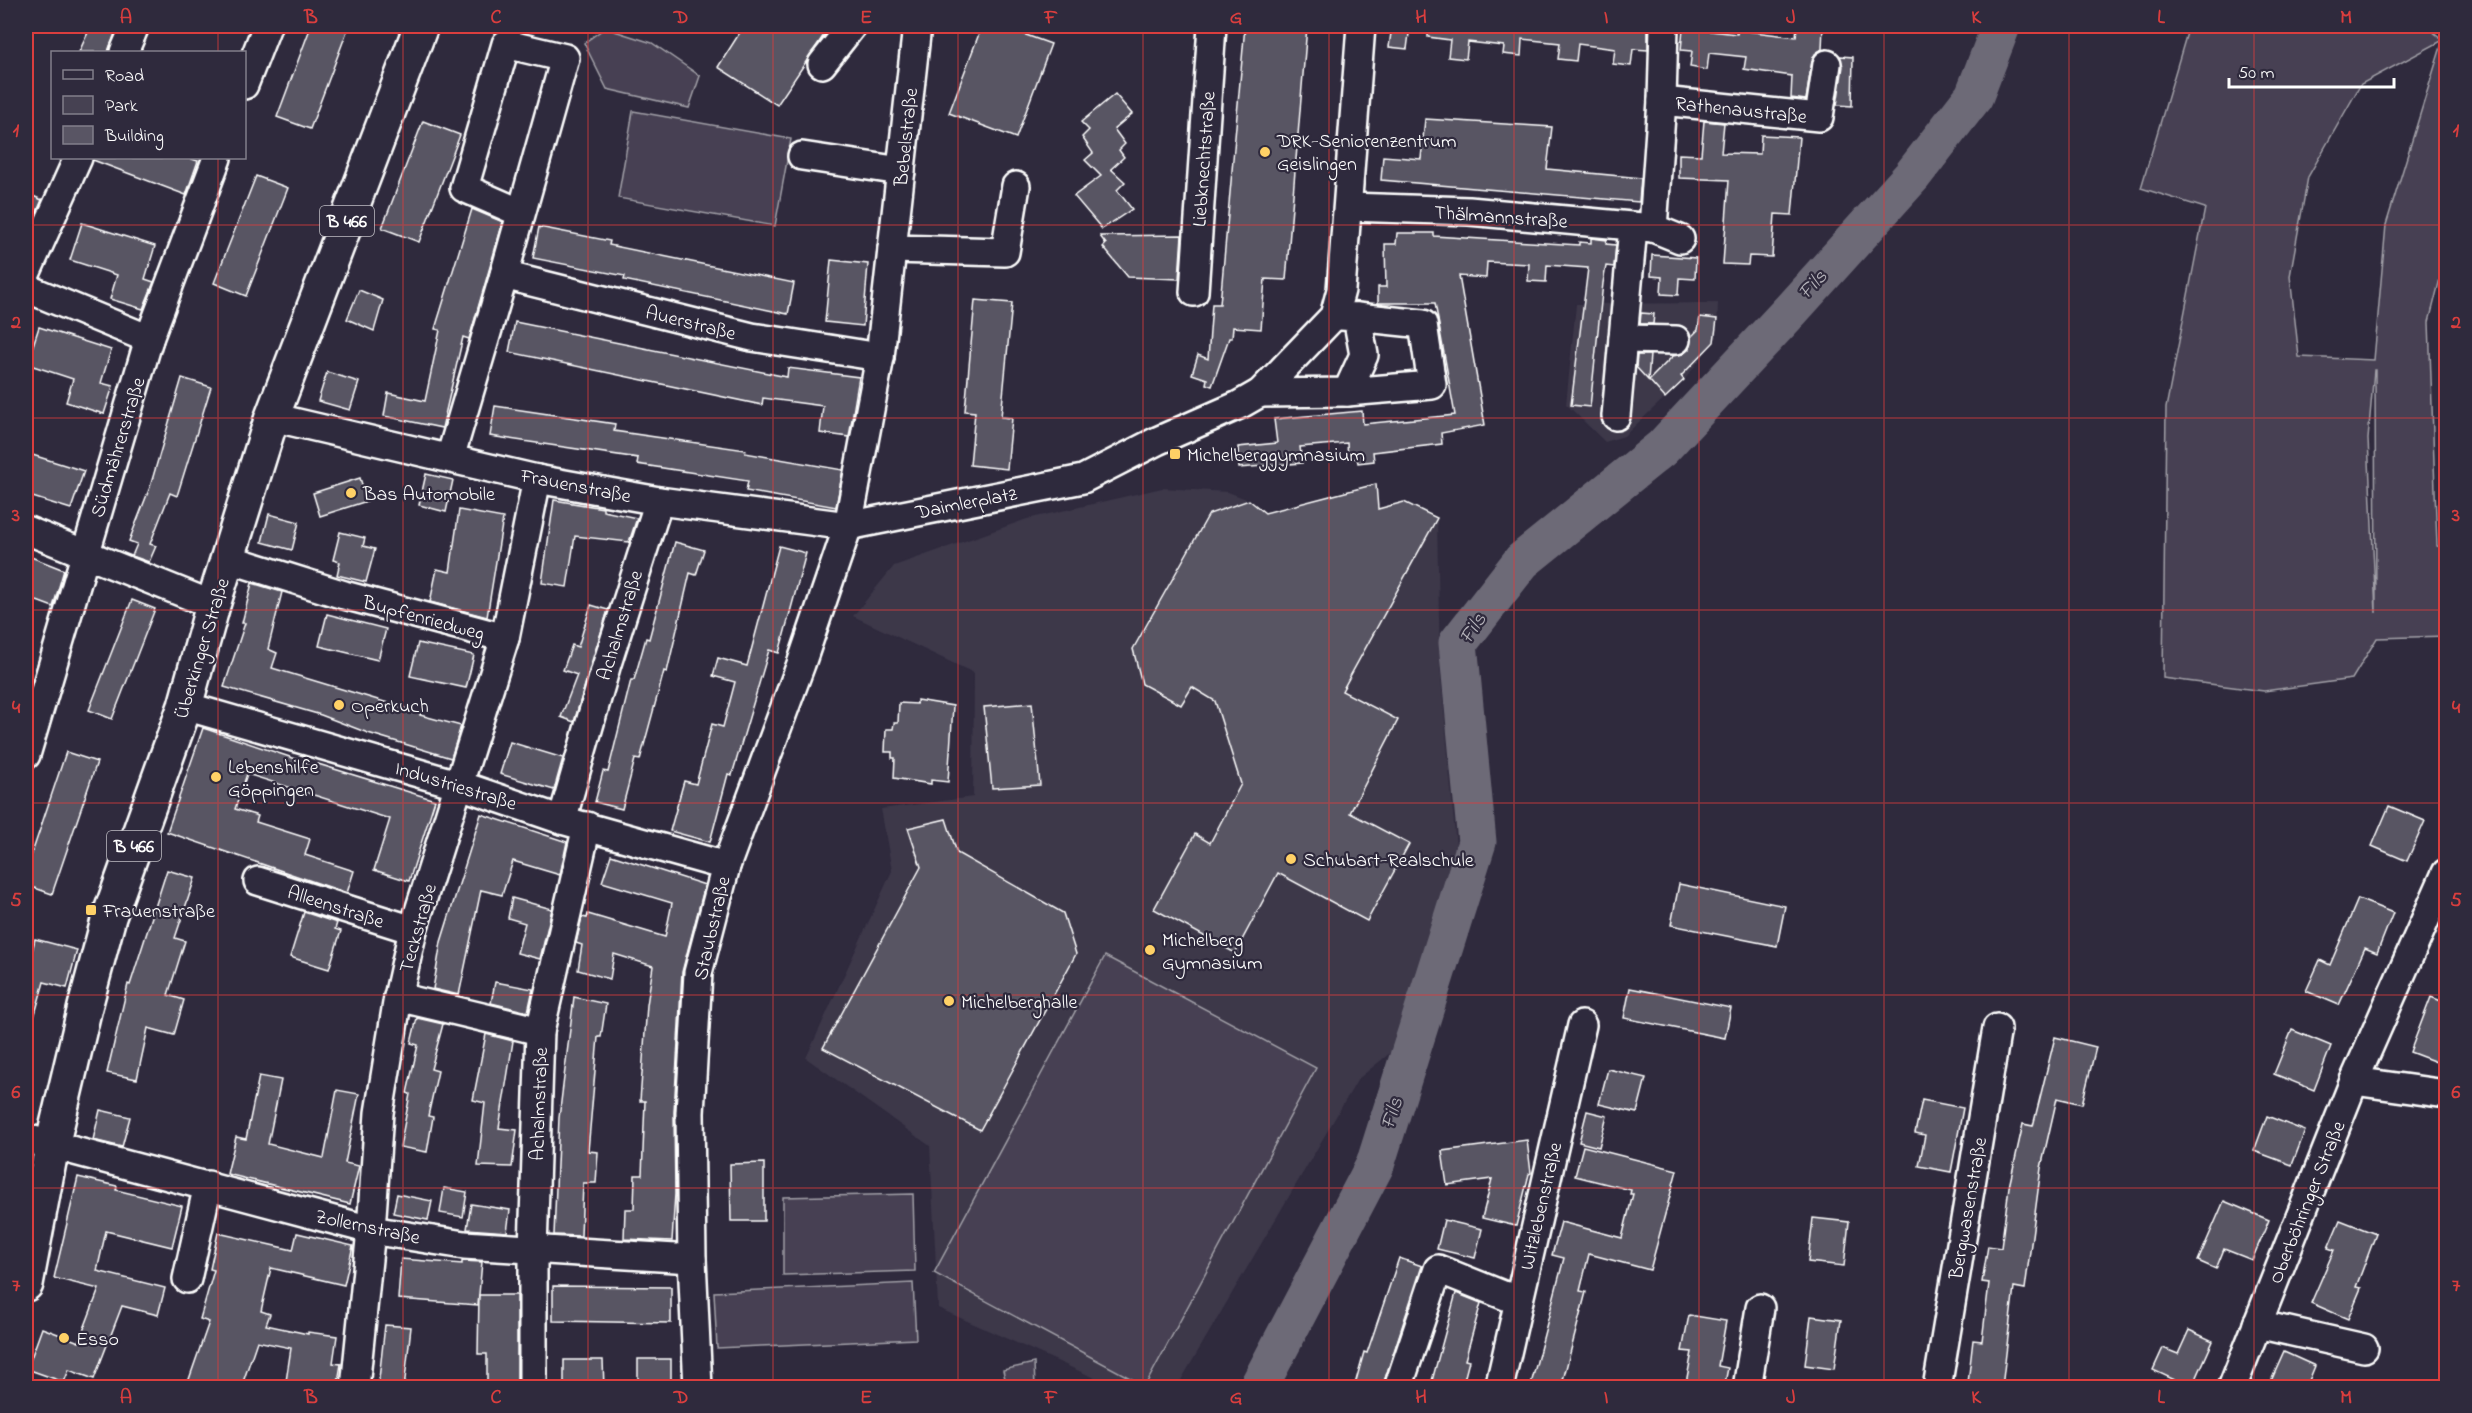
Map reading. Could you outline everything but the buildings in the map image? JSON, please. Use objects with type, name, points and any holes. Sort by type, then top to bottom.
[{"type":"main road","name":"Überkinger Straße","points":[[26,1284],[39,1142],[85,1006],[109,917],[185,706],[213,605],[272,417],[421,26]]},
{"type":"street","points":[[124,51],[135,26]]},
{"type":"street","points":[[246,80],[267,26]]},
{"type":"street","points":[[822,64],[852,26]]},
{"type":"street","name":"Bebelstraße","points":[[880,357],[917,26]]},
{"type":"street","name":"Liebknechtstraße","points":[[1194,292],[1212,26]]},
{"type":"street","points":[[1347,392],[1364,355],[1346,317],[1341,290],[1360,26]]},
{"type":"street","name":"Rathenaustraße","points":[[1664,26],[1661,113],[1819,117],[1827,64]]},
{"type":"street","points":[[450,458],[522,213],[565,58],[506,44],[464,188],[522,213]]},
{"type":"street","points":[[1616,416],[1623,339],[1661,113]]},
{"type":"street","points":[[802,156],[901,171]]},
{"type":"street","points":[[26,274],[78,159]]},
{"type":"street","name":"Südmährerstraße","points":[[26,754],[149,339],[217,159]]},
{"type":"street","points":[[892,249],[1005,252],[1016,186]]},
{"type":"street","name":"Thälmannstraße","points":[[1348,207],[1469,211],[1643,228],[1680,239]]},
{"type":"street","name":"Auerstraße","points":[[504,275],[752,338],[880,357]]},
{"type":"street","points":[[26,288],[149,339]]},
{"type":"street","points":[[1346,317],[1423,324],[1432,385],[1250,399],[1346,317]]},
{"type":"street","points":[[1623,339],[1676,340]]},
{"type":"street","points":[[848,526],[880,357]]},
{"type":"street","name":"Daimlerplatz","points":[[848,526],[1083,479],[1157,441],[1250,399]]},
{"type":"street","name":"Frauenstraße","points":[[272,417],[537,479],[658,501],[848,526]]},
{"type":"street","name":"Teckstraße","points":[[355,1388],[372,1230],[379,1113],[398,997],[413,930],[505,639],[537,479]]},
{"type":"street","name":"Achalmstraße","points":[[533,1388],[533,1250],[540,1031],[575,823],[606,667],[658,501]]},
{"type":"street","name":"Staubstraße","points":[[698,1388],[692,1259],[690,1113],[698,973],[726,866],[801,664],[848,526]]},
{"type":"street","points":[[26,530],[213,605]]},
{"type":"street","name":"Bupfenriedweg","points":[[229,559],[344,595],[505,639]]},
{"type":"street","name":"Industriestraße","points":[[185,706],[460,785],[575,823],[726,866]]},
{"type":"street","name":"Oberböhringer Straße","points":[[2232,1388],[2354,1081],[2446,873]]},
{"type":"street","name":"Alleenstraße","points":[[258,881],[413,930]]},
{"type":"street","points":[[398,997],[540,1031]]},
{"type":"street","name":"Witzlebenstraße","points":[[1499,1388],[1582,1025]]},
{"type":"street","name":"Bergwasenstraße","points":[[1936,1388],[1997,1028]]},
{"type":"street","points":[[2354,1081],[2446,1094]]},
{"type":"street","name":"Zollernstraße","points":[[39,1142],[372,1230],[464,1245],[692,1259]]},
{"type":"street","points":[[187,1279],[208,1185]]},
{"type":"street","points":[[1398,1388],[1438,1269],[1518,1301]]},
{"type":"street","points":[[1747,1388],[1760,1308]]},
{"type":"street","points":[[2257,1324],[2364,1348]]},
{"type":"shaded area","points":[[1718,303],[1717,337],[1686,378],[1624,436],[1605,442],[1566,404],[1576,304]]},
{"type":"shaded area","name":"Michelberg Gymnasium","points":[[1162,488],[1228,492],[1249,500],[1265,513],[1350,491],[1378,509],[1404,502],[1437,518],[1440,665],[1459,879],[1431,1020],[1358,1079],[1177,1387],[1115,1387],[938,1308],[930,1146],[806,1058],[892,871],[881,809],[973,797],[974,673],[853,616],[894,566],[1027,519]]},
{"type":"green space","points":[[2189,26],[2425,26],[2444,40],[2446,39],[2446,255],[2429,322],[2437,546],[2446,549],[2446,636],[2377,638],[2352,679],[2264,691],[2163,678],[2166,408],[2205,208],[2141,188]],"holes":[[[2443,40],[2386,225],[2374,360],[2299,357],[2290,276],[2308,177],[2361,84]],[[2375,370],[2376,613],[2368,439]]]},
{"type":"green space","points":[[605,28],[652,43],[700,76],[689,108],[607,89],[584,43]]},
{"type":"green space","points":[[633,111],[791,139],[775,226],[618,198]]},
{"type":"green space","points":[[1105,956],[1316,1068],[1145,1386],[934,1273]]},
{"type":"green space","points":[[913,1194],[915,1271],[783,1275],[783,1197]]},
{"type":"green space","points":[[913,1283],[916,1339],[717,1348],[714,1292]]},
{"type":"green space","points":[[1034,1363],[1035,1387],[1007,1387],[1003,1370]]},
{"type":"green space","points":[[993,1383],[993,1388],[885,1387]]},
{"type":"waterway","name":"Fils","points":[[1258,1388],[1375,1165],[1477,842],[1458,643],[1522,561],[1662,448],[1912,176],[1974,96],[2001,26]]},
{"type":"place","name":"DRK-Seniorenzentrum Geislingen","points":[[1265,152]]},
{"type":"place","name":"Michelberggymnasium","points":[[1175,454]]},
{"type":"place","name":"Bas Automobile","points":[[351,493]]},
{"type":"place","name":"Operkuch","points":[[339,705]]},
{"type":"place","name":"Lebenshilfe Göppingen","points":[[216,777]]},
{"type":"place","name":"Schubart-Realschule","points":[[1291,859]]},
{"type":"place","name":"Frauenstraße","points":[[91,910]]},
{"type":"place","name":"Michelberg Gymnasium","points":[[1150,950]]},
{"type":"place","name":"Michelberghalle","points":[[949,1001]]},
{"type":"place","name":"Esso","points":[[64,1338]]}]
